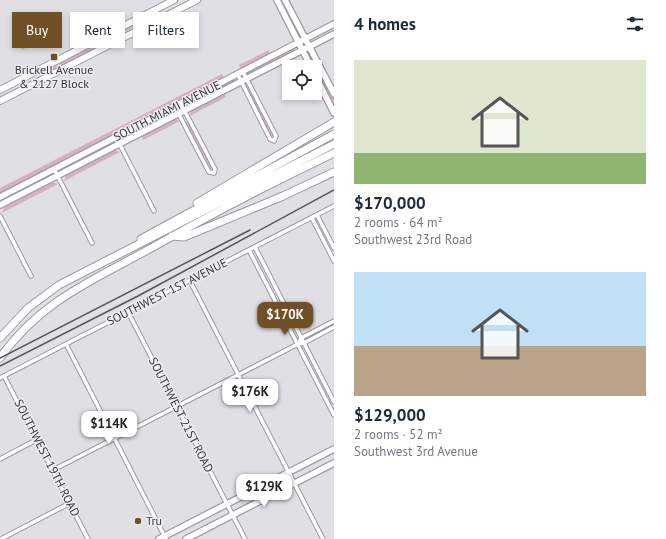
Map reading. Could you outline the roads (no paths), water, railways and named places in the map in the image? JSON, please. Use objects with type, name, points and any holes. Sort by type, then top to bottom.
[{"type":"highway","points":[[168,223],[173,218],[334,122]]},
{"type":"highway","points":[[136,246],[140,239],[168,223],[332,135]]},
{"type":"highway","points":[[0,338],[18,318],[59,285],[334,144]]},
{"type":"highway","points":[[0,358],[15,338],[37,316],[75,289],[172,236],[334,153]]},
{"type":"highway","points":[[172,236],[184,236],[283,196],[334,172]]},
{"type":"main road","points":[[152,12],[174,0]]},
{"type":"main road","points":[[173,12],[196,0]]},
{"type":"main road","points":[[307,60],[278,2],[286,0],[334,94]]},
{"type":"main road","points":[[0,90],[133,22]]},
{"type":"main road","name":"SOUTH MIAMI AVENUE","points":[[0,197],[334,24]]},
{"type":"main road","points":[[0,101],[133,33]]},
{"type":"main road","name":"SOUTH MIAMI AVENUE","points":[[0,205],[334,34]]},
{"type":"main road","points":[[322,89],[334,113]]},
{"type":"main road","points":[[159,539],[166,538],[227,504],[334,449]]},
{"type":"main road","points":[[186,539],[334,462]]},
{"type":"street","points":[[240,73],[244,79],[276,136],[274,141],[270,139],[240,73]]},
{"type":"street","points":[[175,107],[209,172],[214,173],[215,169],[181,104]]},
{"type":"street","points":[[116,138],[154,211]]},
{"type":"street","points":[[54,169],[92,243]]},
{"type":"street","name":"SOUTHWEST 1ST AVENUE","points":[[0,378],[334,206]]},
{"type":"street","points":[[317,215],[334,248]]},
{"type":"street","points":[[0,216],[31,276]]},
{"type":"street","points":[[312,218],[334,261]]},
{"type":"street","points":[[254,247],[334,402]]},
{"type":"street","points":[[249,250],[334,415]]},
{"type":"street","points":[[190,280],[323,539]]},
{"type":"street","name":"SOUTHWEST 21ST ROAD","points":[[128,312],[244,539]]},
{"type":"street","points":[[298,344],[301,338],[334,321]]},
{"type":"street","points":[[53,470],[238,374],[334,327]]},
{"type":"street","points":[[66,344],[166,538]]},
{"type":"street","name":"SOUTHWEST 19TH ROAD","points":[[4,376],[38,439],[88,539]]},
{"type":"street","points":[[0,459],[38,439]]},
{"type":"street","points":[[1,539],[70,504]]},
{"type":"railway","points":[[0,366],[138,296],[334,190]]},
{"type":"railway","points":[[0,358],[250,230]]},
{"type":"place","name":"Brickell Avenue & 2127 Block","points":[[54,57]]},
{"type":"place","name":"Tru","points":[[138,521]]}]
